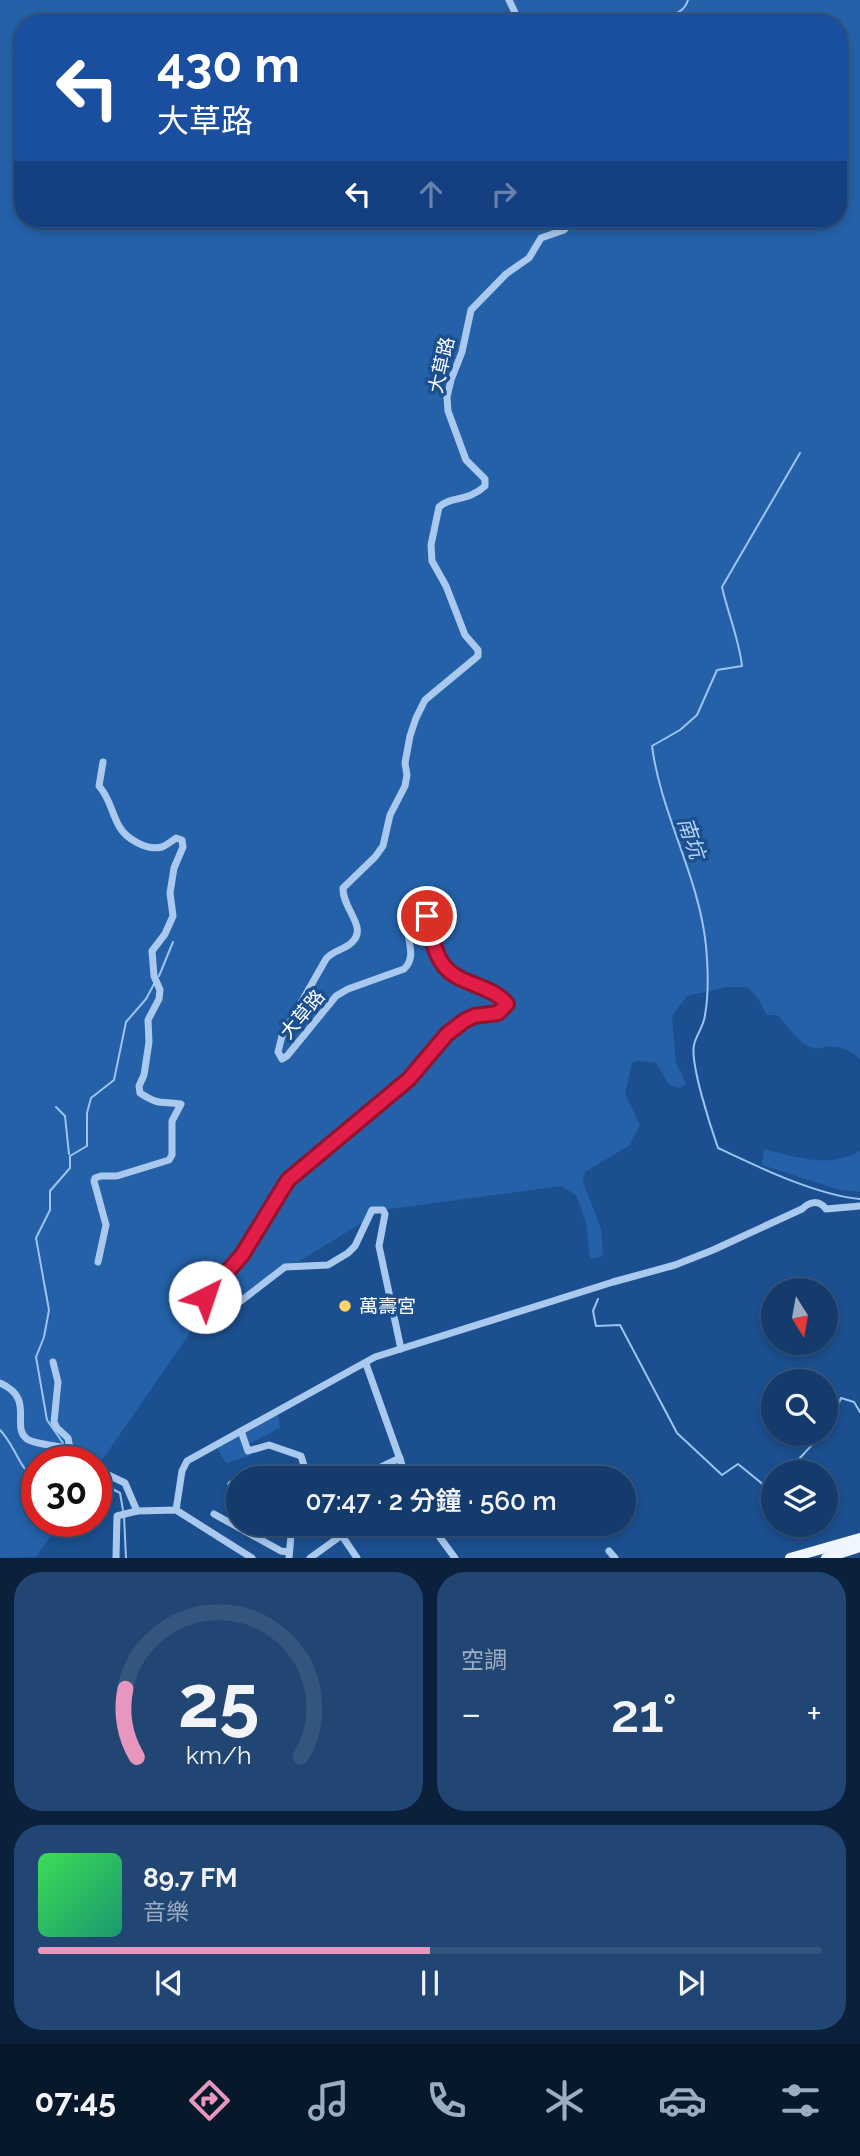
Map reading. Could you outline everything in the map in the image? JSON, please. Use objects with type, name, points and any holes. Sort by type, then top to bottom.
[{"type":"main road","points":[[790,1558],[860,1538]]},
{"type":"main road","points":[[826,1558],[860,1547]]},
{"type":"street","name":"大草路","points":[[401,1349],[379,1246],[385,1214],[383,1210],[372,1210],[355,1246],[328,1265],[285,1267],[228,1311],[218,1314],[210,1312],[204,1305],[205,1297],[242,1255],[288,1180],[409,1079],[447,1034],[464,1021],[474,1016],[498,1013],[507,1004],[483,987],[455,977],[442,964],[435,950],[427,916],[422,910],[414,909],[408,914],[406,926],[411,957],[409,964],[404,969],[336,996],[287,1056],[282,1059],[278,1052],[282,1036],[326,959],[332,952],[352,944],[357,936],[355,919],[345,904],[343,888],[376,857],[383,846],[390,814],[405,786],[405,763],[416,718],[425,700],[478,656],[478,650],[464,635],[446,586],[432,561],[430,545],[439,507],[446,502],[469,498],[485,486],[485,479],[466,460],[448,411],[447,397],[462,352],[471,310],[506,274],[529,258],[541,238],[566,228]]},
{"type":"street","points":[[98,1262],[106,1225],[95,1178],[117,1176],[169,1160],[172,1155],[172,1121],[181,1104],[153,1101],[140,1093],[139,1086],[144,1075],[149,1042],[148,1020],[159,999],[152,951],[165,934],[173,916],[170,893],[174,868],[183,847],[182,840],[176,838],[160,848],[151,847],[124,834],[106,794],[99,786],[103,762]]},
{"type":"street","points":[[176,1510],[182,1471],[187,1461],[375,1357],[612,1282],[675,1265],[802,1209],[807,1204],[815,1202],[826,1209],[860,1206]]},
{"type":"street","points":[[53,1362],[58,1382],[54,1422],[68,1438],[67,1446]]},
{"type":"street","points":[[366,1364],[403,1466]]},
{"type":"street","points":[[0,1383],[12,1388],[18,1396],[23,1435],[28,1441],[56,1446]]},
{"type":"street","points":[[241,1431],[248,1451],[269,1445],[301,1456],[304,1466]]},
{"type":"street","points":[[383,1466],[400,1458]]},
{"type":"street","points":[[112,1477],[125,1483],[137,1511]]},
{"type":"street","points":[[116,1558],[117,1516],[137,1511],[176,1510],[252,1558]]},
{"type":"street","points":[[214,1514],[289,1555],[291,1536]]},
{"type":"street","points":[[310,1558],[341,1536]]},
{"type":"street","points":[[343,1536],[357,1558]]},
{"type":"street","points":[[439,1536],[455,1558]]},
{"type":"street","points":[[609,1551],[615,1558]]},
{"type":"shaded area","points":[[0,0],[860,0],[860,1059],[844,1049],[815,1048],[803,1043],[777,1015],[767,1015],[758,998],[747,987],[727,987],[687,996],[672,1016],[676,1063],[686,1084],[680,1088],[669,1085],[656,1063],[632,1063],[625,1094],[640,1125],[630,1145],[585,1172],[583,1182],[601,1228],[603,1256],[590,1259],[586,1222],[576,1195],[561,1186],[383,1210],[293,1265],[228,1311],[192,1330],[112,1446],[21,1446],[21,1537],[50,1537],[36,1557],[0,1558]]},
{"type":"shaded area","points":[[764,1149],[812,1160],[836,1159],[860,1151],[860,1192],[840,1190],[762,1165]]},
{"type":"shaded area","points":[[278,1411],[280,1428],[247,1445],[252,1455],[226,1463],[216,1447]]},
{"type":"waterway","points":[[675,14],[683,9],[688,0]]},
{"type":"waterway","name":"南坑","points":[[800,453],[722,587],[742,666],[717,670],[697,715],[680,730],[652,746],[663,797],[702,920],[707,954],[707,998],[694,1054],[702,1096],[718,1148],[806,1186],[860,1199]]},
{"type":"waterway","points":[[159,976],[173,942]]},
{"type":"waterway","points":[[63,1443],[47,1420],[36,1357],[44,1337],[49,1310],[36,1238],[50,1210],[50,1191],[70,1168],[70,1156],[87,1146],[87,1113],[91,1098],[114,1080],[126,1022],[146,999],[154,984]]},
{"type":"waterway","points":[[56,1107],[65,1116],[69,1154]]},
{"type":"waterway","points":[[598,1299],[593,1311],[596,1326],[620,1325],[677,1433],[722,1475],[738,1464],[761,1483]]},
{"type":"waterway","points":[[838,1405],[841,1398],[854,1402],[860,1412]]},
{"type":"waterway","points":[[0,1430],[21,1462]]},
{"type":"waterway","points":[[798,1460],[811,1446]]},
{"type":"waterway","points":[[112,1489],[120,1493],[123,1510]]},
{"type":"waterway","points":[[124,1516],[126,1558]]},
{"type":"place","name":"萬壽宮","points":[[345,1306]]},
{"type":"route","points":[[205,1297],[242,1255],[288,1180],[409,1079],[447,1034],[464,1021],[474,1016],[498,1013],[507,1004],[483,987],[455,977],[442,964],[435,950],[427,916]]}]
